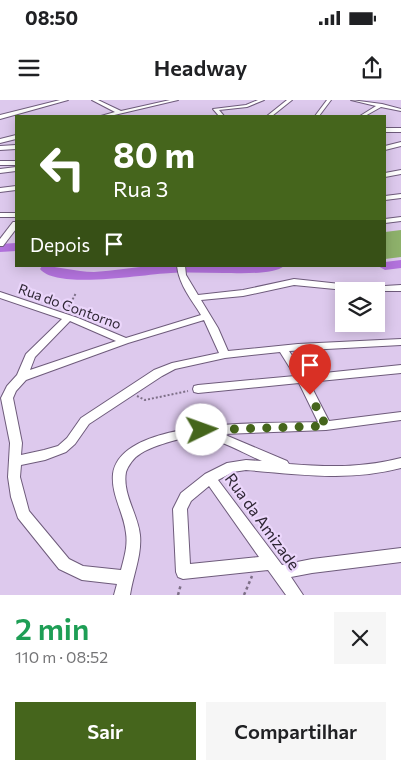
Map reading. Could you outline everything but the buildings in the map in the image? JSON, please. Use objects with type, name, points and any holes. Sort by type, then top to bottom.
[{"type":"street","points":[[0,117],[66,100]]},
{"type":"street","points":[[94,100],[119,112]]},
{"type":"street","points":[[108,115],[176,100]]},
{"type":"street","points":[[221,115],[215,109],[247,106],[262,100]]},
{"type":"street","points":[[270,115],[290,100]]},
{"type":"street","points":[[318,115],[326,100]]},
{"type":"street","points":[[352,100],[401,110]]},
{"type":"street","points":[[364,115],[381,106],[385,100]]},
{"type":"street","points":[[7,110],[18,112]]},
{"type":"street","points":[[386,130],[401,130]]},
{"type":"street","points":[[0,141],[15,137]]},
{"type":"street","points":[[386,148],[401,144]]},
{"type":"street","points":[[0,148],[15,147]]},
{"type":"street","points":[[0,163],[15,168]]},
{"type":"street","points":[[0,172],[15,168]]},
{"type":"street","points":[[386,175],[401,172]]},
{"type":"street","points":[[0,190],[15,188]]},
{"type":"street","points":[[386,197],[401,196]]},
{"type":"street","points":[[0,215],[15,215]]},
{"type":"street","points":[[386,221],[401,219]]},
{"type":"street","points":[[0,244],[12,233]]},
{"type":"street","points":[[181,271],[225,355]]},
{"type":"street","points":[[194,298],[243,293],[294,282],[368,290],[401,288]]},
{"type":"street","name":"Rua do Contorno","points":[[0,295],[125,341],[206,317]]},
{"type":"street","points":[[66,318],[30,356],[22,377],[11,389],[7,398],[16,443],[14,477],[23,514],[64,564],[82,573],[125,578]]},
{"type":"street","points":[[22,377],[125,341]]},
{"type":"street","points":[[14,461],[46,455],[62,449],[71,441],[85,421],[131,390],[172,366],[225,355],[283,349],[401,342]]},
{"type":"street","points":[[283,349],[302,379],[326,426]]},
{"type":"street","points":[[198,389],[401,369]]},
{"type":"street","points":[[122,595],[134,544],[121,490],[120,473],[123,463],[139,448],[173,436],[202,430],[326,426],[401,416]]},
{"type":"street","points":[[202,430],[288,467]]},
{"type":"street","name":"Rua da Amizade","points":[[295,595],[268,567],[210,478],[231,467],[246,465],[347,473],[371,471],[401,463]]},
{"type":"street","points":[[210,478],[186,497],[180,509],[183,572],[312,566],[401,555]]},
{"type":"path","points":[[66,318],[71,299],[76,293]]},
{"type":"path","points":[[131,390],[139,398],[145,400],[198,389]]},
{"type":"path","points":[[244,595],[268,567]]},
{"type":"green space","points":[[401,230],[401,257],[386,259],[386,232]]},
{"type":"waterway","points":[[0,248],[15,247]]},
{"type":"waterway","points":[[386,266],[401,264]]},
{"type":"waterway","points":[[48,267],[47,269],[62,274],[79,276],[115,275],[185,268],[243,269],[272,267]]},
{"type":"route","points":[[202,430],[326,426],[310,395]]}]
